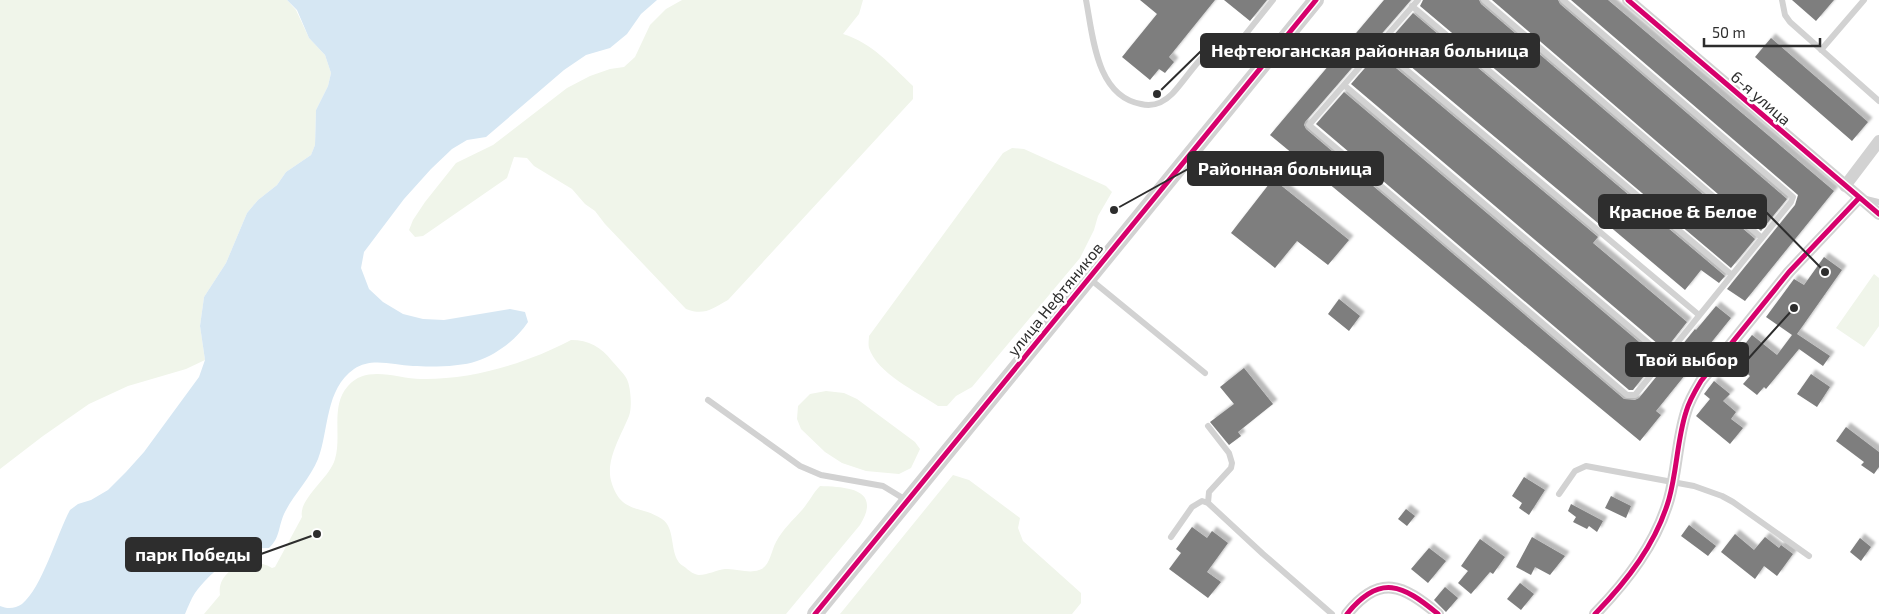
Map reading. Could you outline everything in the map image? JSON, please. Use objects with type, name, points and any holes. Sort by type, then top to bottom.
[{"type":"street","name":"улица Нефтяников","points":[[815,614],[1316,0]]},
{"type":"street","name":"6-я улица","points":[[1628,0],[1879,214]]},
{"type":"street","points":[[1845,186],[1879,141]]},
{"type":"street","points":[[1595,614],[1618,590],[1633,570],[1662,520],[1673,483],[1685,414],[1691,398],[1701,381],[1789,272],[1859,198]]},
{"type":"street","points":[[1347,614],[1362,598],[1375,589],[1387,587],[1407,592],[1438,614]]},
{"type":"lane","points":[[1086,0],[1099,65],[1106,80],[1127,99],[1138,104],[1150,106],[1161,102],[1171,95],[1210,50],[1220,48],[1228,55],[1273,0]]},
{"type":"lane","points":[[1418,0],[1309,125],[1627,395],[1634,395],[1791,202],[1793,196],[1563,0]]},
{"type":"lane","points":[[1484,0],[1762,238]]},
{"type":"lane","points":[[1782,0],[1785,14],[1790,22],[1879,101]]},
{"type":"lane","points":[[1821,50],[1864,0]]},
{"type":"lane","points":[[1412,6],[1732,275]]},
{"type":"lane","points":[[1378,46],[1699,315]]},
{"type":"lane","points":[[1344,85],[1666,357]]},
{"type":"lane","points":[[1859,198],[1879,202]]},
{"type":"lane","points":[[1089,278],[1205,374]]},
{"type":"lane","points":[[708,400],[800,466],[821,475],[883,486],[907,501]]},
{"type":"lane","points":[[1208,426],[1229,453],[1232,463],[1231,468],[1209,492],[1208,503]]},
{"type":"lane","points":[[1559,494],[1575,471],[1586,466],[1694,486],[1722,496],[1808,556]]},
{"type":"lane","points":[[1171,537],[1192,507],[1202,501],[1208,503],[1332,614]]},
{"type":"shaded area","points":[[0,0],[287,0],[296,10],[309,38],[325,55],[331,73],[328,86],[316,110],[315,145],[311,155],[286,172],[277,185],[258,200],[247,213],[226,263],[204,297],[200,326],[205,360],[186,369],[128,386],[89,404],[0,469]]},
{"type":"shaded area","points":[[682,0],[863,0],[859,14],[843,34],[872,49],[913,86],[913,99],[728,300],[703,312],[686,309],[605,224],[595,211],[585,204],[572,189],[534,166],[527,158],[514,157],[507,178],[423,236],[415,237],[409,230],[413,220],[456,163],[493,145],[567,88],[590,76],[610,69],[624,67],[635,57],[650,25],[666,9]]},
{"type":"shaded area","points":[[1012,148],[1024,149],[1106,186],[1112,192],[1098,216],[1094,230],[1080,258],[972,387],[956,396],[947,406],[938,406],[899,381],[880,366],[869,348],[869,336],[1003,153]]},
{"type":"shaded area","points":[[1874,274],[1879,278],[1879,326],[1864,347],[1836,328]]},
{"type":"shaded area","points":[[571,340],[583,341],[599,348],[627,379],[631,409],[612,458],[610,476],[612,484],[616,494],[627,505],[654,515],[666,523],[671,533],[674,550],[679,562],[692,573],[699,575],[725,569],[755,571],[766,566],[782,533],[820,486],[851,489],[859,492],[864,497],[867,504],[866,513],[860,525],[786,614],[204,614],[220,595],[220,586],[229,572],[237,567],[255,563],[264,564],[272,568],[275,567],[302,517],[305,503],[332,466],[337,450],[339,403],[348,386],[356,379],[373,374],[421,379],[459,377],[518,363]]},
{"type":"shaded area","points":[[826,391],[844,393],[857,399],[915,442],[920,449],[911,468],[899,474],[866,471],[842,463],[825,452],[801,429],[797,419],[798,406],[810,394]]},
{"type":"shaded area","points":[[953,475],[969,480],[1020,518],[1018,528],[1023,541],[1081,593],[1081,603],[1072,614],[840,614]]},
{"type":"water","points":[[287,0],[657,0],[641,14],[627,34],[610,48],[586,55],[564,70],[486,137],[467,140],[452,149],[404,199],[364,252],[361,268],[369,289],[383,302],[403,314],[423,319],[444,320],[510,309],[525,312],[528,322],[512,340],[491,355],[463,364],[420,366],[368,363],[354,369],[338,387],[329,411],[318,459],[284,514],[273,544],[269,548],[258,548],[238,556],[209,576],[195,593],[185,614],[0,614],[0,606],[8,608],[17,607],[22,604],[36,586],[70,510],[78,504],[91,500],[108,490],[126,472],[144,452],[199,377],[205,360],[200,326],[204,297],[226,263],[247,213],[258,200],[277,185],[286,172],[311,155],[315,145],[316,110],[328,86],[331,73],[325,55],[309,38],[297,10]]},
{"type":"building","points":[[1140,0],[1215,0],[1169,57],[1174,62],[1165,73],[1159,69],[1150,80],[1122,57],[1157,14]]},
{"type":"building","points":[[1224,0],[1267,0],[1250,21]]},
{"type":"building","points":[[1384,0],[1411,0],[1305,122],[1306,129],[1624,399],[1635,400],[1639,398],[1716,306],[1731,318],[1656,411],[1661,415],[1640,441],[1270,135]]},
{"type":"building","points":[[1423,0],[1479,0],[1481,4],[1755,239],[1731,268],[1420,6]]},
{"type":"building","points":[[1492,0],[1558,0],[1560,4],[1787,199],[1761,231]]},
{"type":"building","points":[[1571,0],[1608,0],[1834,191],[1745,301],[1727,289],[1795,205],[1798,195]]},
{"type":"building","points":[[1792,0],[1834,0],[1816,21]]},
{"type":"building","points":[[1413,13],[1725,276],[1719,283],[1701,270],[1685,290],[1608,225],[1605,229],[1385,45]]},
{"type":"building","points":[[1771,38],[1868,122],[1852,141],[1755,57]]},
{"type":"building","points":[[1378,53],[1598,237],[1593,243],[1687,322],[1665,350],[1351,84]]},
{"type":"building","points":[[1344,92],[1658,358],[1633,390],[1629,390],[1316,124]]},
{"type":"building","points":[[1273,179],[1349,240],[1328,265],[1297,241],[1275,268],[1231,233]]},
{"type":"building","points":[[1824,257],[1842,270],[1797,334],[1830,356],[1823,366],[1799,349],[1766,389],[1764,387],[1757,395],[1743,384],[1750,376],[1736,364],[1739,360],[1735,357],[1752,335],[1777,355],[1792,335],[1766,317],[1794,279],[1804,285]]},
{"type":"building","points":[[1339,299],[1360,316],[1349,331],[1328,314]]},
{"type":"building","points":[[1244,368],[1273,404],[1238,432],[1241,436],[1229,445],[1210,422],[1234,404],[1220,387]]},
{"type":"building","points":[[1811,374],[1830,387],[1817,407],[1797,394]]},
{"type":"building","points":[[1714,381],[1730,394],[1723,401],[1736,412],[1731,419],[1743,428],[1730,444],[1696,416],[1710,399],[1704,394]]},
{"type":"building","points":[[1846,427],[1879,452],[1879,467],[1874,474],[1861,465],[1864,462],[1836,441]]},
{"type":"building","points":[[1524,477],[1545,490],[1529,515],[1519,508],[1522,503],[1512,496]]},
{"type":"building","points":[[1611,496],[1631,506],[1626,518],[1605,508]]},
{"type":"building","points":[[1571,504],[1603,521],[1597,532],[1589,526],[1587,529],[1573,522],[1576,517],[1568,511]]},
{"type":"building","points":[[1406,509],[1415,516],[1407,526],[1398,519]]},
{"type":"building","points":[[1689,525],[1716,546],[1708,556],[1681,536]]},
{"type":"building","points":[[1192,527],[1207,538],[1212,531],[1228,543],[1207,572],[1221,582],[1208,598],[1169,569],[1181,553],[1176,549]]},
{"type":"building","points":[[1735,534],[1754,550],[1765,537],[1779,548],[1781,545],[1793,554],[1777,576],[1764,566],[1755,579],[1721,552]]},
{"type":"building","points":[[1532,537],[1565,556],[1550,575],[1535,567],[1531,575],[1516,567]]},
{"type":"building","points":[[1860,538],[1871,547],[1861,561],[1850,552]]},
{"type":"building","points":[[1480,539],[1505,557],[1493,574],[1490,572],[1471,594],[1458,583],[1468,571],[1461,566]]},
{"type":"building","points":[[1429,548],[1446,561],[1428,583],[1411,569]]},
{"type":"building","points":[[1520,583],[1534,594],[1521,610],[1507,599]]},
{"type":"building","points":[[1445,587],[1458,598],[1446,612],[1434,600]]},
{"type":"cycle path","points":[[815,614],[1316,0]]},
{"type":"cycle path","points":[[1628,0],[1879,214]]},
{"type":"cycle path","points":[[1595,614],[1639,561],[1663,516],[1672,488],[1686,412],[1690,400],[1701,381],[1789,272],[1859,198]]},
{"type":"cycle path","points":[[1347,614],[1359,601],[1381,588],[1403,590],[1438,614]]},
{"type":"place","name":"Нефтеюганская районная больница","points":[[1157,94]]},
{"type":"place","name":"Районная больница","points":[[1114,210]]},
{"type":"place","name":"Красное & Белое","points":[[1825,272]]},
{"type":"place","name":"Твой выбор","points":[[1794,308]]},
{"type":"place","name":"парк Победы","points":[[317,534]]}]
